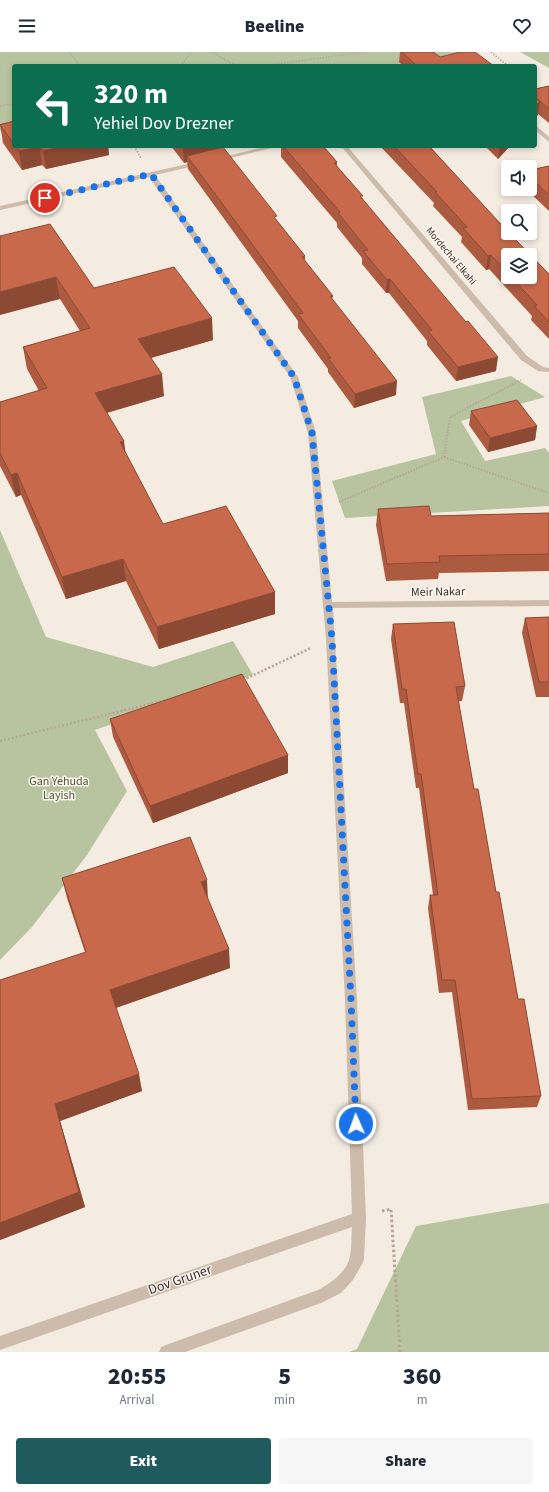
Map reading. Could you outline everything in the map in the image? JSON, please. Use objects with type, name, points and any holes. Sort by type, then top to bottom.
[{"type":"street","points":[[537,129],[549,140]]},
{"type":"street","points":[[0,208],[268,148]]},
{"type":"street","name":"Mordechai Elkahi","points":[[346,148],[524,358],[545,369]]},
{"type":"street","points":[[151,174],[294,377],[312,433],[332,639],[351,1000],[359,1218],[357,1259],[348,1275],[336,1288],[321,1296],[166,1352]]},
{"type":"street","name":"Meir Nakar","points":[[328,605],[549,603]]},
{"type":"street","name":"Dov Gruner","points":[[0,1343],[359,1218]]},
{"type":"path","points":[[69,52],[78,64]]},
{"type":"path","points":[[182,64],[192,52]]},
{"type":"path","points":[[211,52],[232,64]]},
{"type":"path","points":[[278,64],[365,52]]},
{"type":"path","points":[[491,52],[506,64]]},
{"type":"path","points":[[0,106],[12,104]]},
{"type":"path","points":[[444,457],[450,417],[545,369]]},
{"type":"path","points":[[320,510],[444,457],[549,493]]},
{"type":"path","points":[[239,682],[332,639]]},
{"type":"path","points":[[0,741],[177,697]]},
{"type":"path","points":[[359,1218],[391,1209],[400,1352]]},
{"type":"green space","points":[[0,52],[470,52],[399,64],[12,64],[12,129],[0,131]]},
{"type":"green space","points":[[520,52],[549,52],[549,68]]},
{"type":"green space","points":[[511,376],[545,397],[461,421],[485,461],[545,448],[549,453],[549,506],[345,518],[332,481],[436,454],[422,397]]},
{"type":"green space","name":"Gan Yehuda Layish","points":[[0,530],[46,637],[153,667],[233,641],[253,675],[95,730],[127,791],[87,855],[32,927],[0,960]]},
{"type":"green space","points":[[549,1203],[549,1352],[349,1352],[357,1349],[416,1226]]},
{"type":"building","points":[[402,52],[433,52],[440,57],[461,52],[475,52],[491,64],[415,64]]},
{"type":"building","points":[[549,86],[549,109],[537,99],[537,89]]},
{"type":"building","points":[[12,122],[12,141],[0,125]]},
{"type":"building","points":[[17,148],[35,148],[19,151]]},
{"type":"building","points":[[41,148],[56,148],[43,151]]},
{"type":"building","points":[[224,148],[277,216],[274,217],[305,256],[302,257],[333,296],[330,296],[397,381],[355,394],[328,358],[331,358],[298,314],[303,313],[187,156]]},
{"type":"building","points":[[285,148],[325,148],[337,162],[334,163],[363,196],[360,196],[466,322],[468,321],[498,357],[458,367],[428,331],[432,330],[390,279],[387,280],[363,251],[368,250],[338,213],[340,212]]},
{"type":"building","points":[[396,148],[431,148],[501,224],[501,240],[516,240],[524,248],[501,248],[501,266],[491,255],[488,256],[463,228],[467,227],[435,192],[437,192]]},
{"type":"building","points":[[549,166],[549,195],[537,184],[537,169]]},
{"type":"building","points":[[50,224],[94,288],[174,267],[212,318],[138,339],[162,374],[95,393],[124,441],[120,442],[163,524],[226,506],[275,592],[157,627],[123,559],[62,577],[17,473],[11,475],[0,453],[0,402],[47,388],[23,347],[90,328],[56,277],[0,292],[0,236]]},
{"type":"building","points":[[537,262],[549,274],[549,322],[534,306],[537,305],[518,284],[537,284]]},
{"type":"building","points":[[517,400],[537,426],[490,438],[471,411]]},
{"type":"building","points":[[429,506],[431,516],[549,513],[549,554],[439,556],[440,562],[387,564],[378,509]]},
{"type":"building","points":[[549,617],[549,682],[539,682],[525,618]]},
{"type":"building","points":[[454,622],[465,686],[456,687],[474,789],[478,789],[496,892],[499,892],[518,999],[524,999],[541,1096],[472,1099],[455,980],[442,980],[430,895],[438,895],[421,774],[418,774],[406,689],[402,689],[393,624]]},
{"type":"building","points":[[242,674],[288,755],[150,806],[110,719]]},
{"type":"building","points":[[190,837],[207,880],[201,882],[229,949],[110,990],[139,1074],[55,1104],[79,1192],[0,1223],[0,980],[86,952],[62,878]]},
{"type":"route","points":[[45,198],[151,174],[294,377],[312,433],[332,639],[356,1124]]}]
